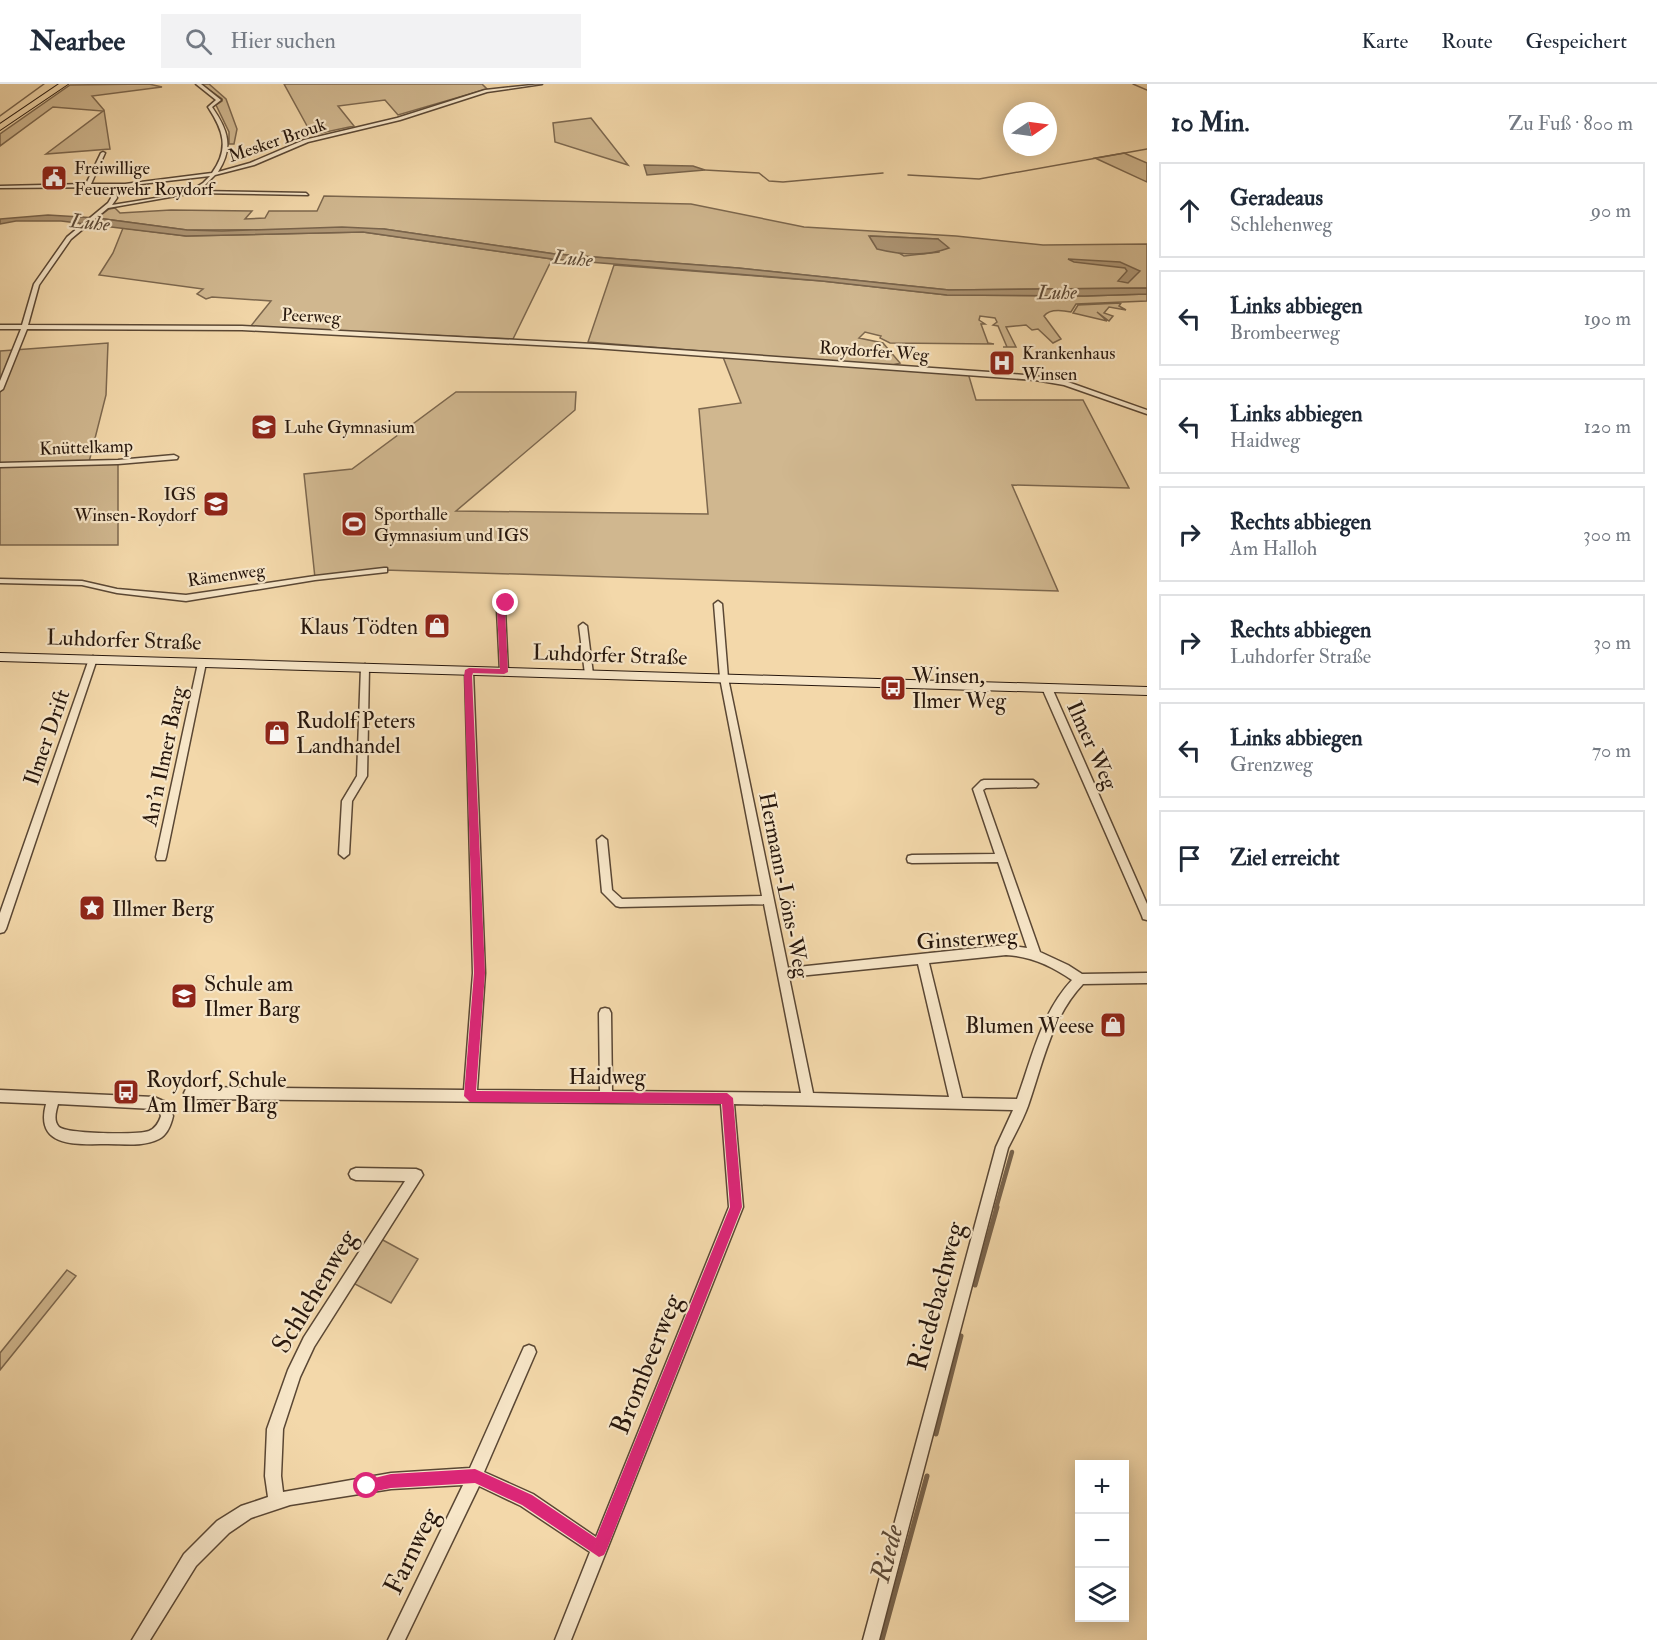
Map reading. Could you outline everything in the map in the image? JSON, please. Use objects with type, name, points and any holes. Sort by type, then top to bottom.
[{"type":"highway","points":[[0,122],[56,84]]},
{"type":"highway","points":[[0,128],[64,84]]},
{"type":"main road","name":"Luhdorfer Straße","points":[[0,657],[1147,691]]},
{"type":"street","points":[[193,192],[215,174],[224,153],[225,136],[211,105],[219,100],[198,84]]},
{"type":"street","name":"Mesker Brouk","points":[[125,184],[215,174],[252,164],[306,141],[404,117],[486,91],[540,84]]},
{"type":"street","points":[[88,185],[103,153]]},
{"type":"street","points":[[97,184],[113,189],[125,184]]},
{"type":"street","points":[[0,187],[125,184]]},
{"type":"street","points":[[0,389],[25,326],[36,285],[59,249],[80,228],[107,207],[114,198],[113,189]]},
{"type":"street","points":[[107,207],[193,192],[306,194]]},
{"type":"street","name":"Peerweg","points":[[0,327],[242,328],[594,346]]},
{"type":"street","name":"Roydorfer Weg","points":[[594,346],[1035,378],[1065,383],[1147,412]]},
{"type":"street","name":"Knüttelkamp","points":[[0,465],[118,462],[174,457]]},
{"type":"street","name":"Rämenweg","points":[[0,581],[82,583],[117,591],[186,598],[384,570]]},
{"type":"street","points":[[504,672],[501,610],[506,603]]},
{"type":"street","name":"Hermann-Löns-Weg","points":[[718,604],[724,678],[808,1100]]},
{"type":"street","points":[[583,626],[589,674]]},
{"type":"street","name":"Ilmer Drift","points":[[0,929],[93,659]]},
{"type":"street","name":"An'n Ilmer Barg","points":[[161,857],[202,663]]},
{"type":"street","points":[[344,854],[347,801],[362,776],[365,668]]},
{"type":"street","points":[[469,670],[479,973],[470,1096]]},
{"type":"street","name":"Ilmer Weg","points":[[1047,688],[1147,916]]},
{"type":"street","points":[[1034,784],[984,784],[978,789],[1035,955]]},
{"type":"street","points":[[602,840],[607,892],[620,903],[768,900]]},
{"type":"street","points":[[912,859],[1002,858]]},
{"type":"street","name":"Ginsterweg","points":[[783,973],[1006,950],[1035,955],[1064,968],[1080,979]]},
{"type":"street","points":[[923,960],[957,1103]]},
{"type":"street","points":[[1080,979],[1147,978]]},
{"type":"street","name":"Riedebachweg","points":[[871,1640],[1002,1147],[1022,1105],[1040,1044],[1069,990],[1080,979]]},
{"type":"street","points":[[605,1013],[606,1097]]},
{"type":"street","name":"Haidweg","points":[[190,1093],[727,1098],[1022,1105]]},
{"type":"street","points":[[0,1096],[154,1103],[164,1107],[167,1116],[164,1127],[154,1134],[142,1137],[66,1138],[54,1131],[48,1122],[47,1115],[53,1099]]},
{"type":"street","name":"Brombeerweg","points":[[563,1640],[736,1207],[727,1098]]},
{"type":"street","name":"Schlehenweg","points":[[276,1501],[273,1476],[275,1429],[293,1375],[309,1342],[416,1175],[356,1174]]},
{"type":"street","name":"Farnweg","points":[[396,1640],[475,1476],[529,1352]]},
{"type":"street","points":[[140,1640],[190,1560],[223,1527],[247,1512],[276,1501],[391,1481],[475,1476],[527,1500],[599,1549]]},
{"type":"shaded area","points":[[149,84],[162,87],[92,96],[104,110],[110,149],[46,154],[103,111],[53,107],[0,146],[0,134],[70,85]]},
{"type":"shaded area","points":[[201,84],[209,84],[226,99],[237,129],[234,144],[229,144],[229,132],[216,105],[222,99]]},
{"type":"shaded area","points":[[284,84],[482,84],[487,89],[398,115],[385,100],[338,106],[354,126],[312,135]]},
{"type":"shaded area","points":[[591,118],[628,165],[555,142],[553,123]]},
{"type":"shaded area","points":[[1124,153],[1147,163],[1147,182],[1095,158]]},
{"type":"shaded area","points":[[324,196],[691,204],[804,227],[956,236],[1043,245],[1147,244],[1147,288],[949,290],[738,268],[555,254],[384,229],[187,230],[97,218],[109,209],[115,208],[120,213],[171,210],[252,211],[245,219],[265,218],[269,211],[317,211]],"holes":[[[870,236],[938,239],[939,252],[904,256]]]},
{"type":"shaded area","points":[[123,228],[186,236],[363,232],[552,259],[513,339],[250,327],[271,301],[212,297],[206,299],[197,294],[203,289],[99,275],[113,253]]},
{"type":"shaded area","points":[[614,265],[822,281],[947,295],[1147,294],[1147,301],[1076,304],[1071,312],[1049,312],[1044,316],[1061,339],[1053,343],[1038,329],[1032,330],[1026,325],[1006,327],[1016,347],[1007,347],[998,326],[993,325],[997,322],[995,318],[980,316],[979,320],[985,324],[981,324],[988,343],[994,344],[890,343],[880,338],[881,336],[865,332],[859,338],[883,343],[900,363],[889,366],[588,342]]},
{"type":"shaded area","points":[[1121,303],[1119,306],[1126,310],[1109,307],[1104,313],[1113,316],[1109,321],[1097,312],[1107,321],[1073,313],[1078,305]]},
{"type":"shaded area","points":[[108,343],[106,395],[89,462],[118,462],[118,545],[0,545],[0,351]]},
{"type":"shaded area","points":[[723,357],[968,373],[976,400],[1083,400],[1129,488],[1012,485],[1058,591],[384,570],[315,578],[304,474],[352,469],[456,392],[576,392],[575,410],[456,511],[708,514],[699,409],[741,403]]},
{"type":"shaded area","points":[[381,1239],[418,1259],[391,1303],[353,1283]]},
{"type":"shaded area","points":[[67,1270],[76,1276],[0,1370],[0,1353]]},
{"type":"water","points":[[644,165],[693,166],[705,170],[647,175]]},
{"type":"water","name":"Luhe","points":[[48,215],[97,218],[187,230],[342,227],[384,229],[555,254],[738,268],[949,290],[1147,288],[1147,294],[947,295],[822,281],[552,259],[363,232],[186,236],[61,221],[16,221],[0,224],[0,219]]},
{"type":"water","points":[[869,236],[938,239],[949,248],[922,254],[895,253],[877,249]]},
{"type":"water","points":[[1068,259],[1120,262],[1140,271],[1128,283],[1118,281],[1127,271],[1125,268],[1074,262]]},
{"type":"waterway","points":[[0,116],[44,84]]},
{"type":"waterway","points":[[1133,84],[1147,90]]},
{"type":"waterway","points":[[908,175],[979,179],[1147,149]]},
{"type":"waterway","points":[[705,170],[759,173],[769,181],[783,182],[883,173]]},
{"type":"waterway","name":"Riede","points":[[996,1208],[1012,1152]]},
{"type":"waterway","name":"Riede","points":[[975,1285],[997,1207]]},
{"type":"waterway","name":"Riede","points":[[936,1434],[961,1336]]},
{"type":"waterway","name":"Riede","points":[[882,1640],[927,1476]]},
{"type":"place","name":"Freiwillige Feuerwehr Roydorf","points":[[54,178]]},
{"type":"place","name":"Krankenhaus Winsen","points":[[1002,363]]},
{"type":"place","name":"Luhe Gymnasium","points":[[264,427]]},
{"type":"place","name":"IGS Winsen-Roydorf","points":[[216,504]]},
{"type":"place","name":"Sporthalle Gymnasium und IGS","points":[[354,524]]},
{"type":"place","name":"Klaus Tödten","points":[[437,626]]},
{"type":"place","name":"Winsen, Ilmer Weg","points":[[893,688]]},
{"type":"place","name":"Rudolf Peters Landhandel","points":[[277,733]]},
{"type":"place","name":"Illmer Berg","points":[[92,908]]},
{"type":"place","name":"Schule am Ilmer Barg","points":[[184,996]]},
{"type":"place","name":"Blumen Weese","points":[[1113,1025]]},
{"type":"place","name":"Roydorf, Schule Am Ilmer Barg","points":[[126,1092]]},
{"type":"route","points":[[367,1486],[391,1481],[475,1476],[527,1500],[599,1549],[736,1207],[727,1098],[470,1096],[479,973],[468,676],[469,670],[504,672],[501,610],[506,603]]}]
